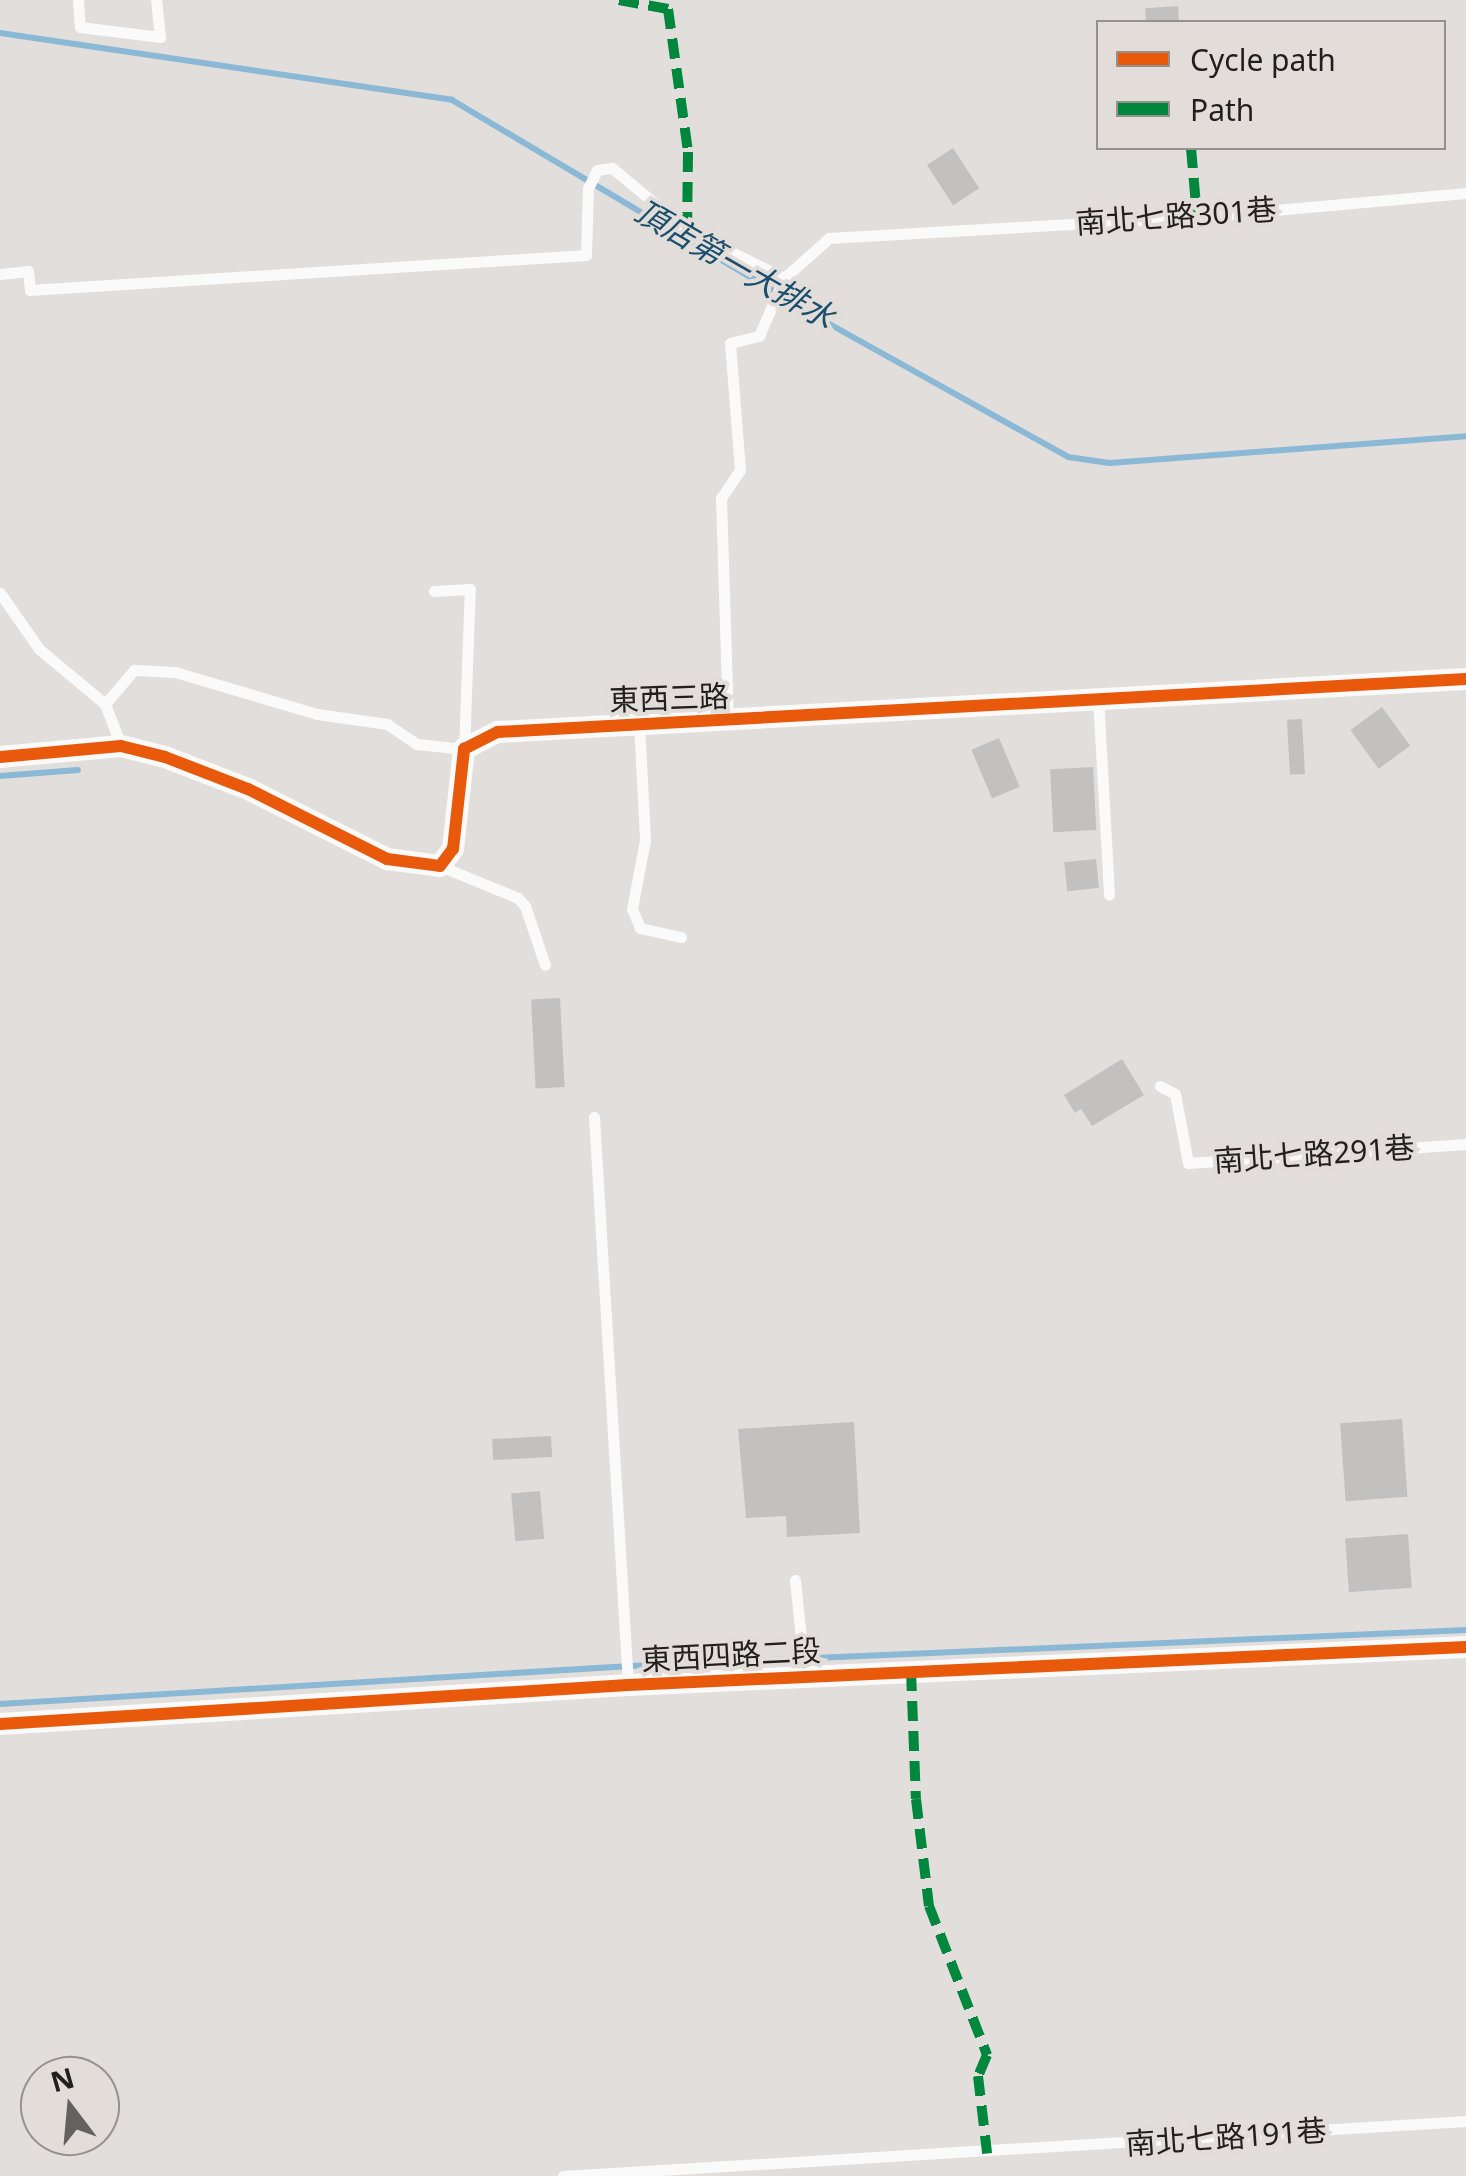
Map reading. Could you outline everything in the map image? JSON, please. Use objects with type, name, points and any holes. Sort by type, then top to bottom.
[{"type":"street","name":"東西三路","points":[[464,748],[498,732],[1098,696],[1466,679]]},
{"type":"street","points":[[0,757],[121,746],[165,757],[248,789],[387,858],[440,866],[452,849],[464,748]]},
{"type":"street","name":"東西四路二段","points":[[0,1724],[628,1686],[1466,1646]]},
{"type":"lane","points":[[78,0],[80,27],[160,37],[156,0]]},
{"type":"lane","points":[[0,274],[28,272],[30,290],[586,254],[588,188],[597,170],[612,168],[687,230],[784,278],[759,336],[730,342],[740,470],[721,498],[728,721]]},
{"type":"lane","name":"南北七路301巷","points":[[784,278],[829,238],[1197,216],[1466,193]]},
{"type":"lane","points":[[105,704],[134,670],[175,672],[265,700],[387,724],[417,744],[464,748],[470,588],[434,591]]},
{"type":"lane","points":[[0,594],[39,649],[105,704],[121,746]]},
{"type":"lane","points":[[1098,696],[1108,895]]},
{"type":"lane","points":[[639,724],[645,840],[632,909],[640,928],[681,938]]},
{"type":"lane","points":[[440,866],[518,898],[526,906],[545,965]]},
{"type":"lane","name":"南北七路291巷","points":[[1160,1086],[1175,1094],[1188,1163],[1466,1144]]},
{"type":"lane","points":[[594,1117],[628,1686]]},
{"type":"lane","points":[[795,1580],[805,1677]]},
{"type":"lane","name":"南北七路191巷","points":[[564,2176],[1466,2121]]},
{"type":"building","points":[[1178,6],[1179,20],[1146,20],[1145,8]]},
{"type":"building","points":[[953,148],[979,188],[953,205],[927,165]]},
{"type":"building","points":[[1382,707],[1410,746],[1379,769],[1350,730]]},
{"type":"building","points":[[1302,719],[1305,774],[1290,775],[1287,720]]},
{"type":"building","points":[[999,738],[1020,787],[992,799],[971,750]]},
{"type":"building","points":[[1093,767],[1096,830],[1053,832],[1050,769]]},
{"type":"building","points":[[1096,859],[1099,888],[1067,891],[1064,862]]},
{"type":"building","points":[[560,998],[565,1087],[536,1088],[531,1000]]},
{"type":"building","points":[[1122,1059],[1144,1095],[1092,1126],[1081,1109],[1075,1113],[1064,1095]]},
{"type":"building","points":[[1402,1419],[1407,1497],[1346,1501],[1340,1423]]},
{"type":"building","points":[[854,1422],[860,1533],[787,1537],[786,1516],[746,1518],[738,1429]]},
{"type":"building","points":[[551,1436],[552,1457],[493,1460],[492,1439]]},
{"type":"building","points":[[540,1491],[544,1539],[515,1541],[511,1494]]},
{"type":"building","points":[[1408,1534],[1412,1588],[1349,1592],[1345,1538]]},
{"type":"waterway","name":"頂店第一大排水","points":[[0,33],[452,100],[824,321],[1068,457],[1110,463],[1466,436]]},
{"type":"waterway","points":[[0,776],[78,770]]},
{"type":"waterway","points":[[0,1704],[631,1666],[1466,1630]]},
{"type":"marked path","points":[[619,0],[668,9],[688,152],[687,230]]},
{"type":"marked path","points":[[1191,150],[1197,217]]},
{"type":"marked path","points":[[911,1671],[916,1799],[929,1906],[987,2055],[978,2076],[987,2153]]},
{"type":"cycle path","points":[[0,757],[121,746],[165,757],[248,789],[387,859],[440,866],[453,849],[464,749],[498,732],[1466,679]]},
{"type":"cycle path","points":[[0,1724],[628,1685],[1466,1647]]}]
